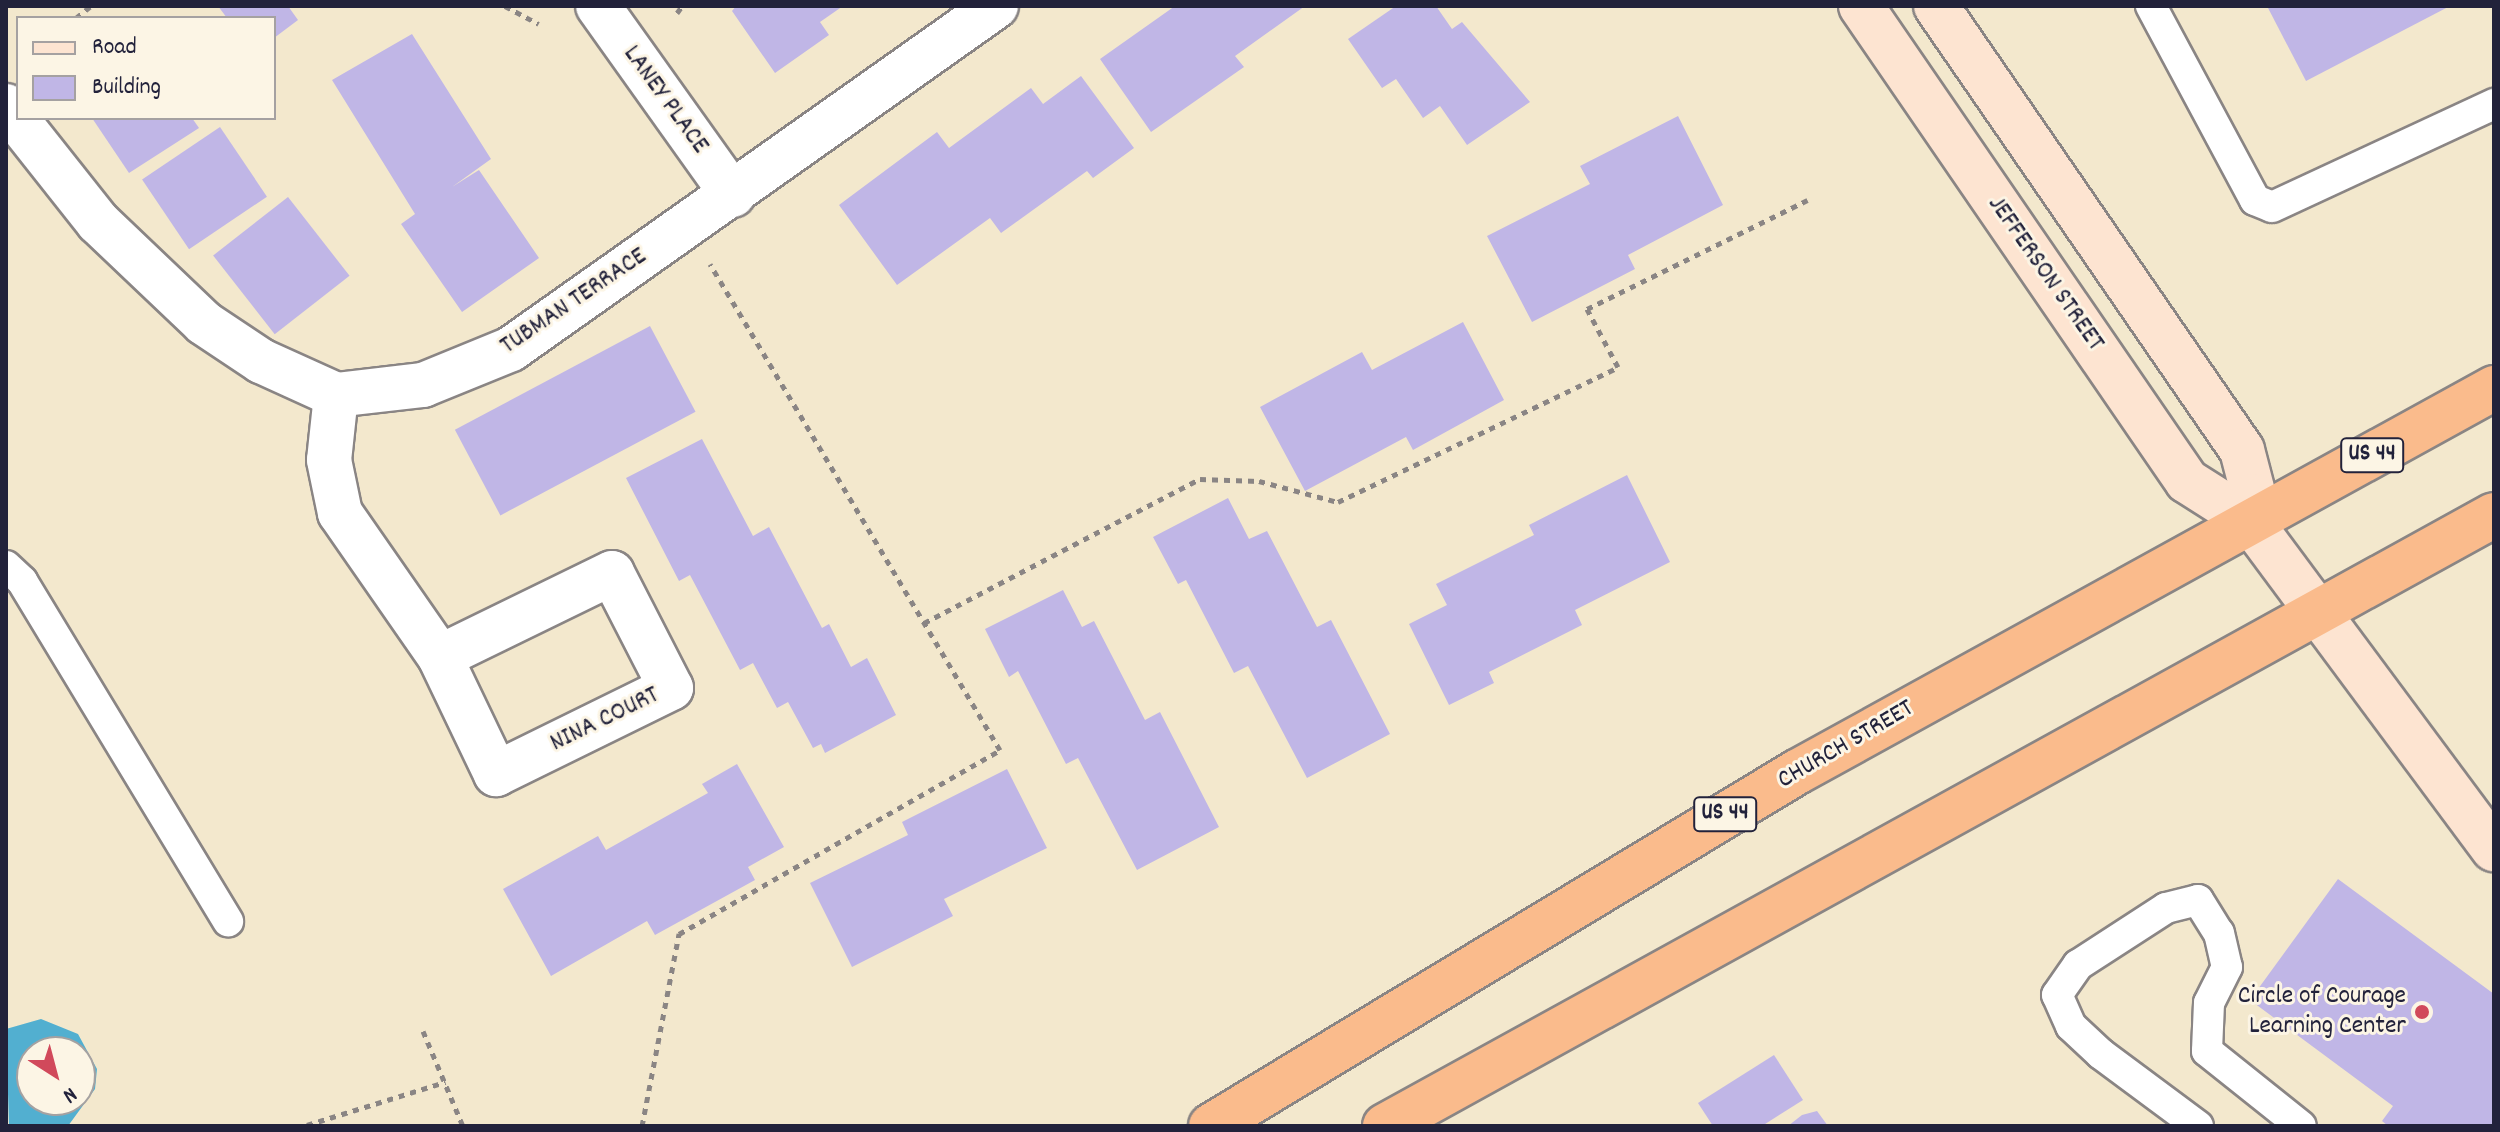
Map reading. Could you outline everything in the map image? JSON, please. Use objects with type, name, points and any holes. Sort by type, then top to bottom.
[{"type":"highway","name":"CHURCH STREET","points":[[1211,1126],[1797,772],[2494,388]]},
{"type":"highway","points":[[1393,1122],[2494,515]]},
{"type":"street","name":"LANEY PLACE","points":[[598,6],[733,195]]},
{"type":"street","name":"TUBMAN TERRACE","points":[[336,395],[423,385],[511,349],[733,195],[996,6]]},
{"type":"street","name":"JEFFERSON STREET","points":[[1861,6],[2187,481],[2250,521],[2494,849]]},
{"type":"street","points":[[1936,6],[2242,450],[2254,496],[2250,521]]},
{"type":"street","points":[[17,120],[98,222],[204,323],[261,361],[336,395]]},
{"type":"street","name":"NINA COURT","points":[[336,395],[329,460],[340,513],[440,657],[496,774],[671,688],[612,573],[440,657]]},
{"type":"lane","points":[[2151,6],[2255,200],[2272,207],[2494,104]]},
{"type":"lane","points":[[6,566],[22,581],[228,921]]},
{"type":"lane","points":[[2198,1126],[2101,1054],[2071,1026],[2057,995],[2078,965],[2166,908],[2198,900],[2219,933],[2227,967],[2209,1003],[2207,1051],[2301,1126]]},
{"type":"path","points":[[505,6],[539,24]]},
{"type":"path","points":[[677,13],[682,6]]},
{"type":"path","points":[[924,623],[1200,479],[1259,481],[1338,502],[1618,367],[1587,309],[1808,200]]},
{"type":"path","points":[[642,1126],[679,934],[1000,750],[687,226]]},
{"type":"path","points":[[423,1031],[463,1126]]},
{"type":"path","points":[[307,1125],[445,1082]]},
{"type":"water","points":[[41,1019],[78,1034],[16,1036],[16,1116],[75,1116],[68,1126],[9,1126],[6,1029]]},
{"type":"building","points":[[218,6],[288,6],[298,20],[276,36],[276,16],[226,16]]},
{"type":"building","points":[[736,6],[843,6],[820,22],[829,35],[775,73],[732,11]]},
{"type":"building","points":[[1175,6],[1305,6],[1235,56],[1244,67],[1151,132],[1100,59]]},
{"type":"building","points":[[1396,6],[1436,6],[1452,29],[1462,22],[1530,102],[1467,145],[1440,106],[1423,118],[1396,79],[1382,88],[1348,39]]},
{"type":"building","points":[[2267,6],[2450,6],[2306,81]]},
{"type":"building","points":[[412,34],[491,159],[452,187],[479,170],[539,258],[462,312],[401,224],[415,214],[332,80]]},
{"type":"building","points":[[1081,76],[1134,148],[1093,178],[1087,171],[1001,233],[990,218],[897,285],[839,205],[937,132],[949,148],[1031,88],[1043,104]]},
{"type":"building","points":[[1678,116],[1723,205],[1628,255],[1635,269],[1532,322],[1487,236],[1590,184],[1580,166]]},
{"type":"building","points":[[93,120],[193,120],[199,128],[129,173]]},
{"type":"building","points":[[220,127],[267,197],[189,249],[142,180]]},
{"type":"building","points":[[288,197],[350,276],[275,334],[213,255]]},
{"type":"building","points":[[1463,322],[1504,400],[1413,450],[1406,437],[1305,491],[1260,407],[1362,352],[1372,370]]},
{"type":"building","points":[[650,326],[696,412],[500,515],[455,430]]},
{"type":"building","points":[[702,439],[753,536],[769,527],[822,628],[829,624],[851,667],[867,658],[896,715],[825,753],[821,744],[813,748],[788,702],[777,708],[753,663],[740,670],[690,575],[679,581],[626,478]]},
{"type":"building","points":[[1627,475],[1670,562],[1575,610],[1582,625],[1489,672],[1494,683],[1449,705],[1409,624],[1447,605],[1436,584],[1534,535],[1529,525]]},
{"type":"building","points":[[1228,498],[1249,539],[1267,531],[1317,627],[1331,620],[1390,734],[1307,778],[1248,666],[1234,673],[1186,580],[1178,584],[1153,537]]},
{"type":"building","points":[[1063,590],[1082,627],[1094,621],[1145,720],[1160,712],[1219,827],[1137,870],[1078,758],[1066,764],[1018,671],[1009,677],[985,629]]},
{"type":"building","points":[[737,764],[784,847],[748,867],[755,880],[655,935],[647,921],[551,976],[503,889],[598,836],[606,850],[708,793],[702,784]]},
{"type":"building","points":[[1007,769],[1047,848],[944,899],[953,916],[852,967],[810,883],[908,835],[902,822]]},
{"type":"building","points":[[2338,879],[2494,994],[2494,1126],[2388,1126],[2382,1121],[2393,1106],[2250,1000]]},
{"type":"building","points":[[1774,1055],[1803,1100],[1762,1126],[1713,1126],[1698,1103]]},
{"type":"building","points":[[1817,1111],[1828,1126],[1788,1126],[1802,1115]]},
{"type":"place","name":"Circle of Courage Learning Center","points":[[2422,1012]]}]
